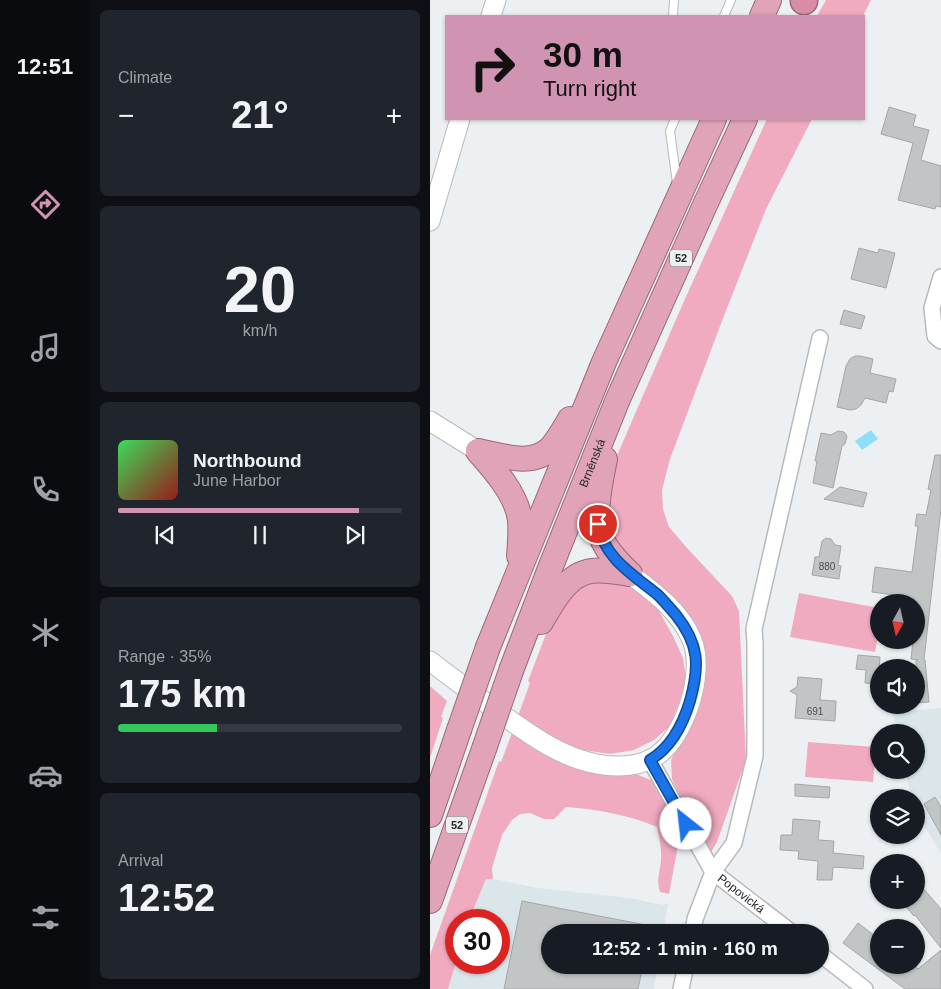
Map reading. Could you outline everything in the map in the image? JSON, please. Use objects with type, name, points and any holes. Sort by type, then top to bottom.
[{"type":"highway","points":[[762,15],[769,0]]},
{"type":"highway","points":[[796,15],[804,0]]},
{"type":"highway","name":"52","points":[[430,815],[488,646],[518,572],[604,362],[714,120]]},
{"type":"highway","name":"Brněnská","points":[[430,901],[512,668],[618,399],[745,120]]},
{"type":"highway","points":[[478,451],[519,459],[533,458],[545,452],[556,442],[604,362]]},
{"type":"highway","points":[[618,399],[599,489],[598,517],[600,532],[607,547],[614,558],[630,574]]},
{"type":"highway","points":[[478,451],[494,468],[506,486],[518,512],[520,528],[518,572]]},
{"type":"highway","points":[[512,668],[553,602],[568,584],[582,574],[592,571],[606,570],[630,574]]},
{"type":"street","points":[[491,15],[496,0]]},
{"type":"street","points":[[430,221],[460,120]]},
{"type":"street","points":[[941,277],[932,308],[935,336],[941,341]]},
{"type":"street","points":[[695,924],[713,872],[734,843],[755,756],[754,629],[820,338]]},
{"type":"street","points":[[430,421],[478,451]]},
{"type":"street","points":[[430,661],[515,724],[562,753],[598,764],[641,764],[650,760],[668,746],[680,726],[686,712],[695,676],[696,660],[692,642],[680,620],[660,597],[630,574]]},
{"type":"street","points":[[650,760],[713,872]]},
{"type":"street","name":"Popovická","points":[[713,872],[781,924]]},
{"type":"street","points":[[829,961],[865,989]]},
{"type":"street","points":[[681,989],[684,974]]},
{"type":"lane","points":[[673,15],[674,0]]},
{"type":"lane","points":[[724,15],[731,0]]},
{"type":"lane","points":[[668,120],[679,196]]},
{"type":"lane","points":[[670,131],[675,120]]},
{"type":"shaded area","points":[[826,0],[871,0],[864,15],[818,15]]},
{"type":"shaded area","points":[[767,120],[811,120],[766,209],[670,459],[662,490],[663,509],[669,527],[732,596],[739,611],[746,760],[717,842],[711,852],[689,815],[672,779],[671,760],[677,746],[694,721],[700,705],[702,692],[666,591],[632,563],[620,550],[605,520],[612,467],[684,301]]},
{"type":"shaded area","points":[[580,581],[627,583],[640,591],[659,611],[683,658],[686,680],[670,726],[654,740],[634,750],[610,754],[576,749],[545,735],[518,716],[530,683],[528,681],[557,605]]},
{"type":"shaded area","points":[[799,593],[870,606],[870,649],[876,649],[875,652],[790,637]]},
{"type":"shaded area","points":[[430,686],[447,701],[430,758]]},
{"type":"shaded area","points":[[941,708],[941,854],[925,826],[925,789],[909,789],[907,779],[925,779],[925,724],[895,724],[893,714],[925,714],[925,709]]},
{"type":"shaded area","points":[[513,730],[653,781],[679,830],[669,894],[660,892],[659,887],[661,852],[657,827],[624,816],[566,807],[554,819],[544,819],[530,813],[520,814],[512,820],[502,835],[492,868],[493,879],[486,879],[474,909],[446,909],[499,761],[501,762]]},
{"type":"shaded area","points":[[808,742],[870,747],[870,779],[873,779],[873,782],[805,777]]},
{"type":"shaded area","points":[[486,879],[538,888],[630,898],[662,905],[668,903],[664,924],[541,924],[541,974],[656,974],[654,989],[448,989],[452,974],[510,974],[510,909],[474,909]]},
{"type":"shaded area","points":[[445,913],[445,974],[452,974],[448,989],[430,989],[430,955]]},
{"type":"water","points":[[871,430],[878,439],[862,450],[855,441]]},
{"type":"building","points":[[889,107],[916,115],[913,126],[929,130],[921,160],[941,166],[941,207],[936,206],[935,209],[898,200],[913,143],[881,134]]},
{"type":"building","points":[[859,248],[878,253],[879,249],[895,253],[886,288],[851,279]]},
{"type":"building","points":[[844,310],[865,316],[861,329],[840,324]]},
{"type":"building","points":[[855,356],[873,359],[870,373],[896,379],[893,392],[889,391],[886,403],[865,398],[856,409],[850,410],[837,407],[846,366],[850,359]]},
{"type":"building","points":[[838,431],[844,432],[847,436],[845,444],[842,446],[833,488],[813,483],[817,461],[815,461],[821,433],[831,435]]},
{"type":"building","points":[[935,455],[941,455],[941,508],[924,659],[911,659],[912,649],[925,649],[925,594],[872,592],[875,567],[912,572],[918,526],[915,526],[917,514],[926,515],[931,490],[928,489]]},
{"type":"building","points":[[840,487],[867,493],[863,507],[824,499]]},
{"type":"building","points":[[826,538],[831,539],[835,545],[841,546],[838,565],[841,566],[839,579],[812,575],[815,557],[819,557],[822,541]]},
{"type":"building","points":[[858,655],[880,657],[880,659],[870,659],[870,683],[865,683],[866,670],[856,669]]},
{"type":"building","points":[[925,660],[929,702],[925,702]]},
{"type":"building","points":[[798,677],[822,679],[820,700],[836,701],[835,721],[795,718],[797,695],[790,691],[797,687]]},
{"type":"building","points":[[795,784],[830,787],[829,798],[795,796]]},
{"type":"building","points":[[935,797],[941,807],[941,835],[925,806],[925,803]]},
{"type":"building","points":[[793,819],[820,821],[818,840],[834,841],[833,853],[864,856],[863,869],[833,867],[832,880],[817,880],[818,861],[798,859],[799,851],[780,850],[781,835],[792,835]]},
{"type":"building","points":[[925,890],[941,909],[941,948],[925,928],[925,919],[918,919],[908,909],[925,909]]},
{"type":"building","points":[[522,901],[641,924],[541,924],[541,974],[641,974],[638,989],[504,989],[507,974],[510,974],[510,960]]},
{"type":"building","points":[[858,923],[870,932],[870,963],[843,943]]},
{"type":"building","points":[[941,950],[941,989],[905,989],[885,974],[925,974],[925,963]]},
{"type":"route","points":[[598,524],[610,553],[630,574],[660,597],[671,609],[687,630],[695,651],[695,676],[686,712],[668,746],[650,760],[686,824]]}]
